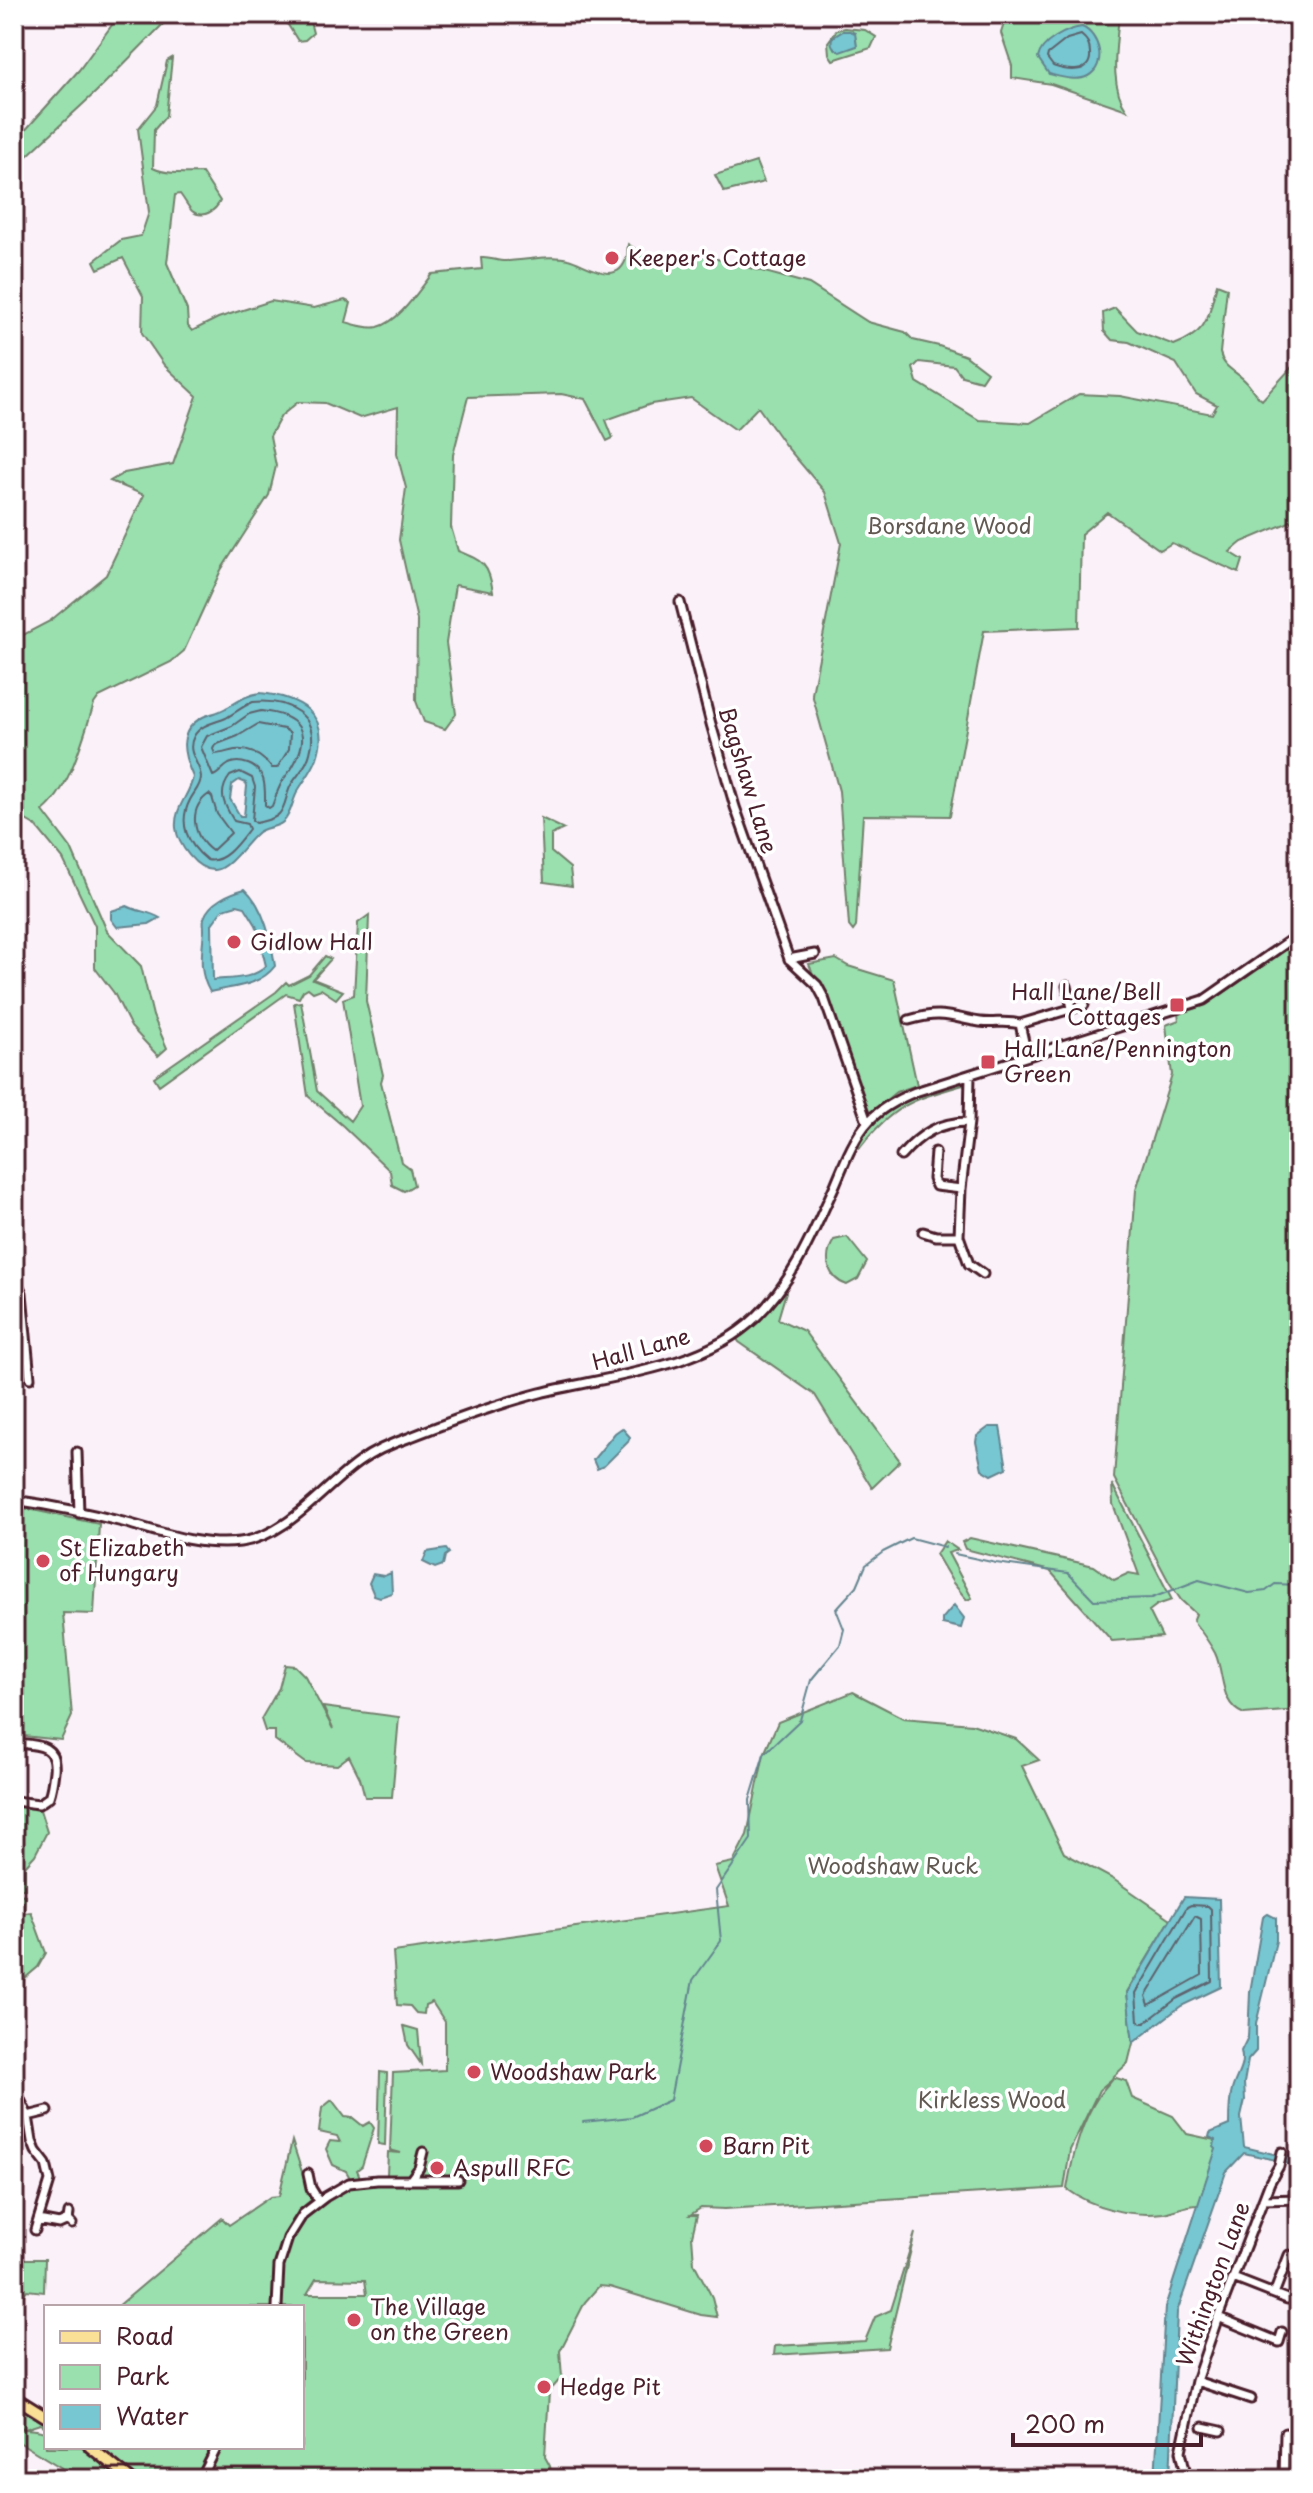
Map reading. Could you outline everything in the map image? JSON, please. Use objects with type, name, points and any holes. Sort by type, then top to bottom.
[{"type":"main road","points":[[14,2397],[44,2416]]},
{"type":"main road","points":[[92,2449],[130,2479]]},
{"type":"street","name":"Bagshaw Lane","points":[[680,602],[731,793],[791,961]]},
{"type":"street","name":"Hall Lane","points":[[14,1500],[198,1541],[242,1542],[275,1529],[360,1461],[403,1439],[539,1393],[670,1363],[718,1343],[752,1321],[782,1288],[799,1264],[841,1170],[867,1122],[900,1098],[1204,1000],[1299,934]]},
{"type":"street","points":[[791,961],[815,954]]},
{"type":"street","points":[[791,961],[817,985],[824,998],[867,1122]]},
{"type":"street","points":[[1067,986],[1072,1008]]},
{"type":"street","points":[[909,1020],[918,1012],[981,1022],[1011,1021],[1020,1024],[1084,1005]]},
{"type":"street","points":[[1020,1024],[1027,1055]]},
{"type":"street","points":[[970,1075],[959,1236],[969,1264],[983,1274]]},
{"type":"street","points":[[901,1156],[915,1140],[934,1127],[969,1122]]},
{"type":"street","points":[[935,1152],[933,1179],[936,1186],[961,1189]]},
{"type":"street","points":[[923,1232],[936,1236],[959,1236]]},
{"type":"street","points":[[14,1277],[22,1293],[30,1378]]},
{"type":"street","points":[[77,1452],[79,1513]]},
{"type":"street","points":[[14,1743],[45,1747],[55,1763],[49,1797],[35,1805],[14,1801]]},
{"type":"street","points":[[14,2087],[28,2116],[32,2141],[46,2164],[50,2181],[35,2230]]},
{"type":"street","points":[[28,2116],[51,2111]]},
{"type":"street","points":[[411,2179],[419,2168],[423,2152]]},
{"type":"street","name":"Withington Lane","points":[[1187,2479],[1181,2451],[1196,2381],[1282,2152]]},
{"type":"street","points":[[308,2174],[311,2188],[319,2201]]},
{"type":"street","points":[[277,2305],[279,2266],[288,2238],[303,2214],[319,2201],[349,2183],[458,2180]]},
{"type":"street","points":[[1263,2200],[1299,2199]]},
{"type":"street","points":[[38,2220],[59,2224],[70,2219]]},
{"type":"street","points":[[1274,2294],[1289,2255]]},
{"type":"street","points":[[1233,2278],[1287,2299],[1299,2298]]},
{"type":"street","points":[[1218,2317],[1279,2342],[1282,2332]]},
{"type":"street","points":[[1196,2381],[1251,2399]]},
{"type":"street","points":[[1203,2427],[1221,2431]]},
{"type":"street","points":[[1284,2479],[1285,2433]]},
{"type":"street","points":[[201,2479],[216,2449]]},
{"type":"green space","points":[[120,14],[173,14],[96,92],[14,168],[14,143],[79,70]]},
{"type":"green space","points":[[272,14],[308,14],[313,33],[305,40],[298,41],[288,25]]},
{"type":"green space","points":[[1007,14],[1119,14],[1117,89],[1127,110],[1051,84],[1012,78],[1012,66],[1001,33]]},
{"type":"green space","points":[[837,30],[865,30],[876,37],[871,48],[833,60],[828,42]]},
{"type":"green space","name":"Borsdane Wood","points":[[172,58],[166,116],[154,130],[153,168],[170,173],[202,173],[220,201],[205,214],[196,214],[180,194],[175,195],[167,263],[187,310],[188,326],[192,331],[218,318],[271,301],[314,308],[345,300],[351,303],[346,322],[378,327],[401,312],[432,274],[482,269],[481,258],[505,261],[554,257],[609,273],[623,266],[628,244],[646,256],[706,256],[809,284],[868,322],[905,332],[913,340],[966,356],[987,372],[981,381],[962,376],[954,366],[919,362],[913,368],[917,382],[979,420],[1030,423],[1079,394],[1120,396],[1212,414],[1217,405],[1196,394],[1176,363],[1129,342],[1112,340],[1104,331],[1103,313],[1115,308],[1137,331],[1174,345],[1201,329],[1217,284],[1227,288],[1220,353],[1222,359],[1262,400],[1299,359],[1299,518],[1242,542],[1230,552],[1243,560],[1239,573],[1172,543],[1160,550],[1107,512],[1081,534],[1079,627],[984,631],[950,816],[863,815],[856,927],[853,931],[849,926],[839,791],[812,694],[841,543],[825,492],[758,407],[736,430],[691,398],[651,404],[606,420],[613,438],[607,441],[585,399],[561,394],[468,397],[453,455],[451,527],[458,551],[487,569],[493,592],[455,585],[446,643],[456,714],[445,729],[424,722],[416,701],[417,620],[399,540],[406,488],[397,454],[398,407],[360,418],[325,403],[298,402],[281,416],[270,436],[276,466],[269,495],[221,570],[184,651],[171,662],[99,697],[68,777],[43,811],[71,848],[107,931],[141,966],[153,1016],[167,1048],[158,1056],[131,1027],[114,993],[95,968],[95,926],[63,859],[36,826],[14,813],[14,644],[21,636],[50,621],[106,575],[144,495],[110,481],[124,473],[173,464],[197,396],[164,365],[142,333],[143,296],[123,258],[98,269],[94,261],[121,240],[141,236],[149,212],[138,129],[157,105],[167,61]]},
{"type":"green space","points":[[756,162],[764,182],[724,192],[715,175]]},
{"type":"green space","points":[[541,818],[564,829],[551,835],[551,852],[570,868],[572,886],[544,882]]},
{"type":"green space","points":[[369,915],[366,1001],[383,1075],[381,1082],[401,1162],[410,1169],[414,1185],[404,1191],[392,1185],[390,1171],[308,1096],[294,1003],[301,1002],[317,1091],[350,1121],[360,1106],[343,999],[354,995],[358,923]]},
{"type":"green space","points":[[1299,941],[1299,1710],[1244,1714],[1226,1696],[1215,1653],[1193,1621],[1196,1614],[1181,1600],[1169,1582],[1114,1478],[1136,1190],[1172,1075],[1166,1025],[1179,1020],[1178,1014],[1215,999]]},
{"type":"green space","points":[[325,956],[331,959],[313,979],[343,991],[336,999],[321,989],[313,992],[308,988],[299,998],[286,994],[159,1085],[154,1077],[286,982],[289,985],[309,975]]},
{"type":"green space","points":[[836,959],[848,966],[894,980],[917,1085],[896,1092],[868,1115],[809,964]]},
{"type":"green space","points":[[957,1081],[963,1085],[905,1106],[883,1122],[860,1148],[856,1146],[888,1110],[924,1092]]},
{"type":"green space","points":[[847,1237],[867,1262],[858,1279],[847,1285],[835,1278],[828,1260],[834,1240]]},
{"type":"green space","points":[[785,1289],[778,1319],[804,1331],[900,1461],[872,1488],[815,1395],[736,1337],[761,1318]]},
{"type":"green space","points":[[14,1290],[25,1372],[17,1380],[14,1394]]},
{"type":"green space","points":[[1112,1484],[1172,1600],[1149,1611],[1162,1637],[1112,1641],[1050,1571],[965,1549],[962,1542],[970,1538],[1094,1566],[1114,1580],[1129,1573],[1139,1575],[1113,1504]]},
{"type":"green space","points":[[14,1506],[99,1524],[94,1614],[63,1613],[72,1716],[61,1740],[14,1735],[18,1609]]},
{"type":"green space","points":[[945,1541],[958,1550],[948,1553],[972,1598],[967,1600],[953,1583],[936,1554]]},
{"type":"green space","points":[[285,1665],[295,1666],[305,1676],[333,1729],[323,1707],[399,1717],[392,1797],[365,1797],[349,1756],[337,1765],[306,1763],[275,1740],[275,1731],[265,1731],[261,1719],[279,1688]]},
{"type":"green space","points":[[853,1692],[903,1718],[972,1724],[1016,1739],[1039,1760],[1022,1766],[1064,1853],[1113,1879],[1171,1919],[1127,1992],[1133,2043],[1128,2063],[1113,2077],[1126,2081],[1132,2098],[1173,2116],[1187,2134],[1215,2140],[1217,2149],[1199,2205],[1163,2213],[1125,2212],[1100,2206],[1067,2189],[1074,2153],[1086,2118],[1113,2078],[1099,2090],[1070,2150],[1064,2188],[701,2208],[690,2215],[697,2215],[692,2236],[694,2263],[712,2297],[717,2317],[599,2286],[585,2302],[560,2351],[562,2377],[549,2392],[545,2457],[552,2479],[139,2479],[103,2450],[304,2449],[304,2305],[119,2305],[222,2218],[229,2225],[270,2197],[279,2196],[292,2141],[311,2200],[298,2211],[305,2221],[303,2214],[349,2183],[411,2179],[411,2172],[405,2176],[387,2175],[388,2152],[401,2153],[390,2150],[393,2073],[445,2070],[445,2022],[432,2002],[425,2005],[424,2014],[416,2013],[410,2006],[397,2005],[393,1952],[729,1906],[715,1866],[733,1862],[747,1835],[764,1754],[778,1722]],"holes":[[[316,2279],[365,2280],[367,2294],[307,2294]]]},
{"type":"green space","points":[[14,1806],[40,1810],[47,1832],[35,1855],[25,1866],[25,1889],[14,1889]]},
{"type":"green space","points":[[14,1894],[25,1895],[24,1913],[31,1912],[46,1953],[20,1987],[17,2024],[14,2026]]},
{"type":"green space","points":[[404,2026],[418,2030],[421,2064],[408,2045]]},
{"type":"green space","points":[[380,2072],[387,2073],[385,2145],[378,2144]]},
{"type":"green space","points":[[332,2100],[345,2117],[353,2118],[363,2126],[370,2122],[374,2128],[362,2166],[357,2170],[360,2177],[350,2178],[346,2171],[333,2165],[326,2149],[330,2141],[340,2142],[337,2136],[319,2132],[322,2108]]},
{"type":"green space","points":[[915,2233],[887,2348],[774,2355],[775,2346],[865,2341],[875,2317],[891,2310]]},
{"type":"green space","points":[[24,2259],[45,2259],[44,2292],[27,2290],[14,2308],[14,2294],[20,2288],[16,2283],[18,2274],[24,2273]]},
{"type":"green space","points":[[14,2401],[44,2422],[44,2426],[40,2424],[25,2429],[14,2424]]},
{"type":"green space","points":[[14,2426],[40,2430],[44,2432],[44,2449],[84,2449],[122,2479],[80,2479],[14,2439]]},
{"type":"water","points":[[1082,27],[1093,36],[1099,50],[1098,65],[1094,71],[1079,79],[1049,74],[1038,58],[1040,52],[1062,33]]},
{"type":"water","points":[[843,31],[855,33],[857,46],[840,52],[833,46],[832,38]]},
{"type":"water","points":[[255,694],[274,695],[299,703],[308,710],[320,729],[317,758],[283,822],[259,831],[220,869],[208,869],[189,855],[176,828],[177,814],[193,777],[185,752],[185,736],[194,723],[203,717]],"holes":[[[239,780],[246,783],[244,816],[240,816],[230,799],[232,785]]]},
{"type":"water","points":[[245,889],[262,915],[275,966],[253,982],[210,992],[202,969],[204,918],[215,903]],"holes":[[[237,905],[245,907],[256,925],[266,966],[248,976],[213,980],[212,924],[223,909]]]},
{"type":"water","points":[[127,906],[160,918],[149,924],[117,927],[111,919],[111,911]]},
{"type":"water","points":[[989,1427],[1000,1427],[1007,1468],[992,1475],[982,1469],[976,1442],[977,1436]]},
{"type":"water","points":[[622,1428],[630,1437],[628,1442],[597,1469],[593,1460]]},
{"type":"water","points":[[446,1549],[449,1553],[443,1565],[435,1568],[423,1562],[427,1552]]},
{"type":"water","points":[[391,1573],[392,1593],[380,1597],[374,1595],[369,1583],[373,1574],[384,1576]]},
{"type":"water","points":[[954,1605],[964,1618],[961,1628],[942,1624],[942,1619]]},
{"type":"water","points":[[1184,1897],[1219,1899],[1221,1987],[1181,2006],[1133,2043],[1127,1993]]},
{"type":"water","points":[[1268,1914],[1276,1918],[1276,1941],[1256,2024],[1256,2051],[1248,2060],[1244,2083],[1245,2100],[1241,2117],[1244,2147],[1286,2157],[1299,2152],[1299,2172],[1285,2162],[1244,2153],[1226,2172],[1177,2312],[1170,2479],[1155,2479],[1165,2307],[1216,2149],[1210,2133],[1229,2125],[1231,2094],[1241,2066],[1241,2051],[1248,2037],[1250,1992],[1263,1917]]},
{"type":"waterway","points":[[1290,1419],[1299,1424]]},
{"type":"waterway","points":[[583,2122],[632,2117],[670,2100],[693,1980],[721,1941],[716,1890],[751,1839],[750,1800],[764,1754],[800,1720],[811,1680],[840,1645],[844,1629],[836,1609],[857,1586],[866,1565],[883,1552],[911,1538],[945,1547]]},
{"type":"waterway","points":[[955,1554],[1068,1573],[1094,1600],[1152,1598],[1199,1580],[1249,1593],[1266,1591],[1275,1584],[1299,1585]]},
{"type":"place","name":"Keeper's Cottage","points":[[612,258]]},
{"type":"place","name":"Gidlow Hall","points":[[234,942]]},
{"type":"place","name":"Hall Lane/Bell Cottages","points":[[1177,1005]]},
{"type":"place","name":"Hall Lane/Pennington Green","points":[[988,1062]]},
{"type":"place","name":"St Elizabeth of Hungary","points":[[43,1561]]},
{"type":"place","name":"Woodshaw Park","points":[[474,2072]]},
{"type":"place","name":"Barn Pit","points":[[706,2146]]},
{"type":"place","name":"Aspull RFC","points":[[437,2168]]},
{"type":"place","name":"The Village on the Green","points":[[354,2320]]},
{"type":"place","name":"Hedge Pit","points":[[544,2387]]},
{"type":"park label","name":"Woodshaw Ruck","points":[[893,1866]]},
{"type":"park label","name":"Kirkless Wood","points":[[992,2100]]}]
